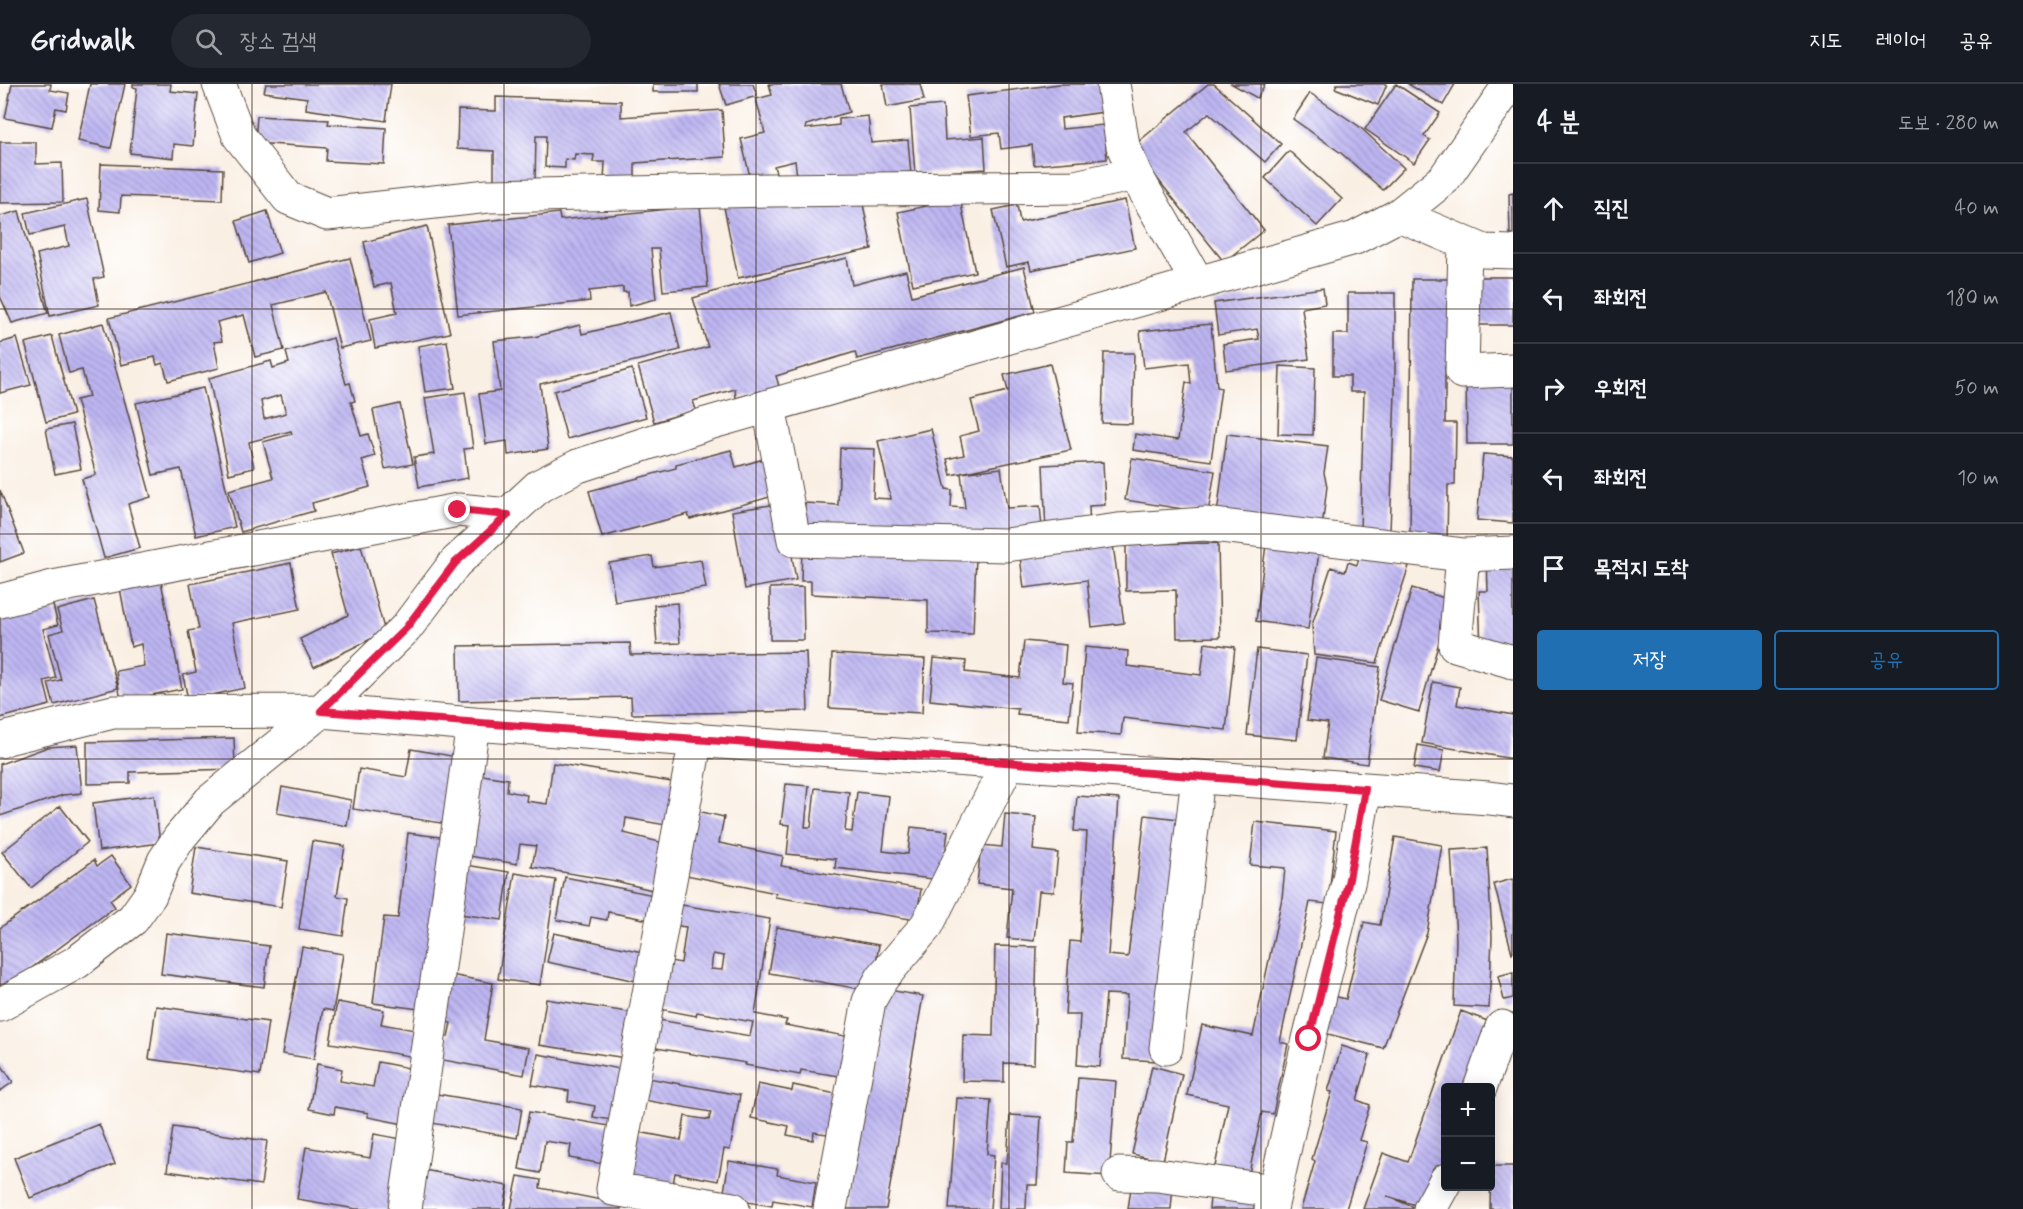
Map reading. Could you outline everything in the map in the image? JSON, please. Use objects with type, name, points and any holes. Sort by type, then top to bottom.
[{"type":"street","points":[[219,84],[239,136],[288,198],[327,214],[488,196],[1075,187],[1135,174]]},
{"type":"street","points":[[1113,84],[1123,146],[1135,174],[1198,283]]},
{"type":"street","points":[[0,1005],[77,962],[133,919],[150,895],[164,861],[180,837],[210,801],[321,711],[406,628],[455,563],[539,486],[578,466],[769,406],[1355,238],[1399,215],[1444,178],[1510,84]]},
{"type":"street","points":[[1399,215],[1484,252],[1513,252]]},
{"type":"street","points":[[1465,244],[1461,372],[1513,370]]},
{"type":"street","points":[[769,406],[794,540],[1006,545],[1118,530],[1205,524],[1462,555],[1513,553]]},
{"type":"street","points":[[0,601],[52,587],[458,510],[508,515]]},
{"type":"street","points":[[1462,555],[1455,645],[1513,662]]},
{"type":"street","points":[[0,741],[113,712],[321,711],[1513,801]]},
{"type":"street","points":[[405,1209],[473,724]]},
{"type":"street","points":[[696,739],[613,1189],[733,1209]]},
{"type":"street","points":[[830,1209],[869,1001],[882,978],[927,925],[1008,763]]},
{"type":"street","points":[[1166,1048],[1198,777]]},
{"type":"street","points":[[1119,1174],[1157,1174],[1273,1200],[1309,1039],[1349,879],[1365,789]]},
{"type":"street","points":[[1482,1083],[1502,1027]]},
{"type":"street","points":[[1430,1209],[1441,1189]]},
{"type":"building","points":[[12,84],[51,84],[50,90],[69,93],[66,110],[56,108],[52,127],[5,118]]},
{"type":"building","points":[[90,84],[125,84],[111,148],[78,141]]},
{"type":"building","points":[[133,84],[171,84],[170,91],[198,94],[193,146],[174,144],[173,158],[130,153],[137,88],[133,87]]},
{"type":"building","points":[[266,84],[391,84],[386,121],[306,109],[307,98],[264,92]]},
{"type":"building","points":[[653,84],[698,84],[698,92],[653,92]]},
{"type":"building","points":[[719,84],[753,84],[757,96],[726,105]]},
{"type":"building","points":[[769,84],[841,84],[849,112],[806,125],[805,129],[839,125],[839,119],[868,116],[871,143],[908,140],[911,175],[797,176],[795,161],[774,166],[778,179],[751,181],[741,139],[765,133],[756,99],[772,95]]},
{"type":"building","points":[[883,84],[920,84],[924,100],[887,107]]},
{"type":"building","points":[[1059,84],[1100,84],[1104,112],[1061,118],[1062,129],[1104,125],[1107,159],[1034,165],[1032,145],[1001,149],[999,133],[971,136],[966,96]]},
{"type":"building","points":[[1208,84],[1214,84],[1281,144],[1265,162],[1209,113],[1186,132],[1264,230],[1224,262],[1132,147]]},
{"type":"building","points":[[1232,84],[1265,84],[1257,98]]},
{"type":"building","points":[[1337,84],[1387,84],[1378,105],[1335,88]]},
{"type":"building","points":[[1396,84],[1440,113],[1424,136],[1430,140],[1414,163],[1365,129]]},
{"type":"building","points":[[1408,84],[1455,84],[1443,105]]},
{"type":"building","points":[[1310,93],[1360,127],[1404,168],[1383,190],[1341,153],[1293,119]]},
{"type":"building","points":[[496,97],[621,101],[621,117],[722,110],[725,157],[635,163],[635,183],[604,182],[605,162],[593,162],[594,155],[575,154],[574,160],[565,159],[565,168],[545,167],[546,136],[536,136],[535,182],[494,180],[494,151],[457,149],[458,110],[496,111]]},
{"type":"building","points":[[943,105],[945,140],[984,137],[986,169],[915,174],[910,108]]},
{"type":"building","points":[[257,116],[329,120],[328,124],[386,128],[384,164],[326,161],[327,148],[255,143]]},
{"type":"building","points":[[0,142],[36,142],[36,164],[62,163],[63,202],[0,203]]},
{"type":"building","points":[[1289,151],[1342,199],[1317,226],[1265,178]]},
{"type":"building","points":[[101,164],[223,169],[222,200],[121,196],[120,212],[99,210]]},
{"type":"building","points":[[1513,193],[1513,234],[1510,234],[1509,194]]},
{"type":"building","points":[[87,199],[104,277],[94,279],[99,305],[50,316],[37,254],[69,246],[65,227],[30,235],[25,213]]},
{"type":"building","points":[[862,199],[872,249],[738,278],[724,207]]},
{"type":"building","points":[[960,199],[975,272],[913,285],[898,212]]},
{"type":"building","points":[[1125,200],[1135,248],[1031,270],[1029,262],[1006,267],[993,210],[1017,205],[1020,222]]},
{"type":"building","points":[[700,206],[708,287],[663,291],[659,249],[651,249],[656,299],[629,306],[628,292],[623,292],[623,287],[589,291],[590,301],[458,315],[448,225],[559,213],[560,220]]},
{"type":"building","points":[[19,211],[48,313],[12,323],[0,296],[0,216]]},
{"type":"building","points":[[267,211],[280,253],[249,263],[236,221]]},
{"type":"building","points":[[427,226],[450,333],[375,348],[370,319],[397,313],[391,283],[374,287],[364,242]]},
{"type":"building","points":[[350,258],[371,341],[340,348],[326,292],[273,305],[284,350],[255,357],[244,315],[217,322],[222,341],[214,342],[219,368],[168,381],[163,363],[157,365],[155,357],[121,365],[109,318]]},
{"type":"building","points":[[847,258],[852,285],[906,271],[912,296],[1024,267],[1035,312],[857,359],[855,352],[776,376],[779,386],[736,398],[735,389],[693,401],[696,410],[654,422],[638,366],[708,347],[693,298]]},
{"type":"building","points":[[1471,277],[1513,277],[1513,325],[1471,325]]},
{"type":"building","points":[[1412,279],[1456,279],[1450,366],[1445,366],[1445,423],[1456,423],[1455,485],[1448,485],[1447,543],[1410,543]]},
{"type":"building","points":[[1323,288],[1325,304],[1302,308],[1309,359],[1226,370],[1223,344],[1259,339],[1257,329],[1218,335],[1214,303]]},
{"type":"building","points":[[1348,293],[1395,293],[1395,392],[1390,532],[1360,531],[1364,392],[1350,392],[1350,376],[1333,376],[1333,334],[1348,334]]},
{"type":"building","points":[[671,312],[680,350],[540,384],[548,449],[508,455],[507,441],[486,444],[479,394],[500,391],[494,341],[534,337],[580,325],[582,334]]},
{"type":"building","points":[[103,323],[151,497],[128,504],[140,548],[104,558],[82,479],[96,475],[76,400],[89,397],[82,370],[69,373],[59,335]]},
{"type":"building","points":[[1211,324],[1217,387],[1221,388],[1211,461],[1133,450],[1135,434],[1178,440],[1186,382],[1191,384],[1189,363],[1144,368],[1140,331]]},
{"type":"building","points":[[52,336],[73,415],[46,422],[25,343]]},
{"type":"building","points":[[17,338],[31,385],[0,393],[0,343]]},
{"type":"building","points":[[333,338],[346,384],[350,383],[355,401],[351,402],[361,436],[368,434],[375,456],[362,460],[370,487],[312,503],[314,511],[241,532],[229,490],[273,478],[263,442],[292,434],[291,431],[249,442],[254,468],[229,474],[209,378],[271,361],[273,368],[289,363],[286,352]],"holes":[[[281,395],[286,413],[264,419],[261,401]]]},
{"type":"building","points":[[447,341],[455,388],[425,392],[418,346]]},
{"type":"building","points":[[1104,353],[1134,353],[1132,424],[1102,423]]},
{"type":"building","points":[[1050,364],[1071,450],[951,475],[947,459],[964,455],[960,436],[979,431],[971,400],[1008,391],[1004,375]]},
{"type":"building","points":[[1280,366],[1315,368],[1313,435],[1278,434]]},
{"type":"building","points":[[632,369],[646,417],[567,439],[554,391]]},
{"type":"building","points":[[1513,378],[1513,444],[1467,444],[1466,379]]},
{"type":"building","points":[[203,388],[235,527],[196,536],[181,469],[153,475],[136,403]]},
{"type":"building","points":[[465,392],[473,448],[464,449],[468,478],[419,487],[414,457],[434,454],[425,398]]},
{"type":"building","points":[[400,404],[413,464],[385,469],[373,410]]},
{"type":"building","points":[[72,424],[81,469],[55,474],[46,429]]},
{"type":"building","points":[[931,429],[946,489],[952,490],[951,507],[965,508],[961,473],[1001,468],[1007,508],[1040,506],[1043,539],[804,537],[805,503],[838,505],[840,448],[875,449],[873,498],[891,499],[878,441]]},
{"type":"building","points":[[1227,434],[1328,446],[1324,473],[1327,486],[1322,528],[1217,515]]},
{"type":"building","points":[[731,450],[736,467],[767,458],[777,495],[690,519],[688,514],[602,537],[589,491],[676,468],[676,464]]},
{"type":"building","points":[[1483,454],[1513,456],[1513,523],[1477,520]]},
{"type":"building","points":[[1132,458],[1215,471],[1208,513],[1125,500]]},
{"type":"building","points":[[1103,462],[1105,505],[1089,506],[1090,532],[1046,533],[1043,465]]},
{"type":"building","points":[[0,490],[24,553],[0,562]]},
{"type":"building","points":[[783,503],[796,580],[745,589],[732,511]]},
{"type":"building","points":[[1267,537],[1320,545],[1308,629],[1256,621]]},
{"type":"building","points":[[1112,538],[1124,623],[1092,627],[1087,580],[1024,588],[1019,549]]},
{"type":"building","points":[[1218,543],[1220,637],[1177,638],[1176,590],[1126,591],[1126,544]]},
{"type":"building","points":[[361,546],[385,632],[314,667],[300,639],[348,615],[331,554]]},
{"type":"building","points":[[802,548],[976,556],[973,634],[928,633],[928,600],[811,594],[811,581],[801,581]]},
{"type":"building","points":[[1361,550],[1409,566],[1377,663],[1314,655],[1312,625],[1331,567],[1345,572],[1348,562],[1357,565]]},
{"type":"building","points":[[1513,555],[1513,655],[1481,650],[1479,591],[1488,591],[1487,556]]},
{"type":"building","points":[[652,556],[654,567],[701,560],[706,588],[615,602],[609,563]]},
{"type":"building","points":[[291,563],[300,609],[232,623],[245,688],[188,700],[183,675],[196,672],[188,631],[199,629],[190,584]]},
{"type":"building","points":[[161,581],[182,689],[121,701],[116,671],[144,666],[141,644],[131,647],[120,588]]},
{"type":"building","points":[[803,587],[804,640],[770,640],[770,588]]},
{"type":"building","points":[[1412,588],[1451,600],[1419,712],[1379,700]]},
{"type":"building","points":[[94,600],[118,688],[54,705],[48,683],[61,680],[49,634],[63,630],[57,610]]},
{"type":"building","points":[[52,601],[58,625],[43,629],[56,678],[44,681],[50,705],[0,718],[0,615]]},
{"type":"building","points":[[677,603],[680,643],[657,644],[654,605]]},
{"type":"building","points":[[1024,641],[1066,645],[1063,682],[1073,683],[1069,719],[1017,714],[1018,709],[930,700],[934,658],[966,661],[965,672],[1020,678]]},
{"type":"building","points":[[630,643],[631,655],[806,652],[808,711],[632,714],[631,697],[459,701],[458,646]]},
{"type":"building","points":[[1205,643],[1235,647],[1226,730],[1123,718],[1121,735],[1078,732],[1085,647],[1128,651],[1127,666],[1201,675]]},
{"type":"building","points":[[1257,649],[1307,655],[1297,740],[1247,735]]},
{"type":"building","points":[[832,654],[925,659],[922,713],[829,708]]},
{"type":"building","points":[[1316,658],[1380,667],[1367,764],[1323,758],[1328,723],[1307,720]]},
{"type":"building","points":[[1433,682],[1460,687],[1457,705],[1513,715],[1513,759],[1422,743]]},
{"type":"building","points":[[234,738],[235,769],[130,772],[130,783],[87,784],[87,742]]},
{"type":"building","points":[[77,745],[82,793],[63,795],[0,816],[0,764],[48,747]]},
{"type":"building","points":[[1418,745],[1444,750],[1440,772],[1414,768]]},
{"type":"building","points":[[411,749],[463,758],[453,825],[353,809],[359,769],[406,777]]},
{"type":"building","points":[[553,763],[678,783],[671,826],[626,818],[624,833],[671,845],[660,892],[616,881],[532,867],[536,846],[520,844],[517,864],[463,855],[476,774],[508,779],[507,791],[527,795],[526,801],[547,804]]},
{"type":"building","points":[[786,784],[809,786],[805,827],[811,827],[815,788],[849,792],[845,831],[852,832],[857,792],[889,796],[883,851],[908,854],[911,827],[948,831],[942,880],[835,868],[836,859],[787,854],[790,825],[781,824]]},
{"type":"building","points":[[282,787],[351,800],[347,826],[277,813]]},
{"type":"building","points":[[154,795],[160,843],[99,851],[93,803]]},
{"type":"building","points":[[1077,796],[1119,799],[1108,955],[1128,957],[1145,815],[1187,820],[1160,997],[1156,1061],[1123,1059],[1127,995],[1106,994],[1100,1067],[1077,1065],[1080,1015],[1065,1015],[1070,941],[1080,942],[1087,832],[1074,831]]},
{"type":"building","points":[[60,806],[88,842],[31,888],[2,852]]},
{"type":"building","points":[[689,809],[724,817],[719,843],[783,856],[781,866],[921,889],[916,920],[775,897],[776,893],[676,873]]},
{"type":"building","points":[[1005,814],[1036,817],[1033,850],[1058,853],[1054,892],[1039,891],[1034,941],[1007,938],[1012,888],[977,884],[981,845],[1002,847]]},
{"type":"building","points":[[1255,822],[1336,831],[1328,904],[1310,902],[1280,1042],[1288,1044],[1273,1114],[1262,1112],[1247,1183],[1213,1176],[1228,1104],[1187,1095],[1202,1025],[1253,1036],[1282,898],[1285,868],[1250,865]]},
{"type":"building","points":[[408,833],[448,838],[427,1010],[373,1003],[384,917],[398,918]]},
{"type":"building","points":[[1395,837],[1442,845],[1427,933],[1383,1048],[1324,1033],[1333,996],[1346,999],[1364,922],[1380,925]]},
{"type":"building","points":[[312,841],[345,846],[337,896],[348,898],[343,936],[299,929]]},
{"type":"building","points":[[196,847],[288,861],[281,907],[189,893]]},
{"type":"building","points":[[1487,848],[1492,937],[1489,1008],[1454,1006],[1456,939],[1451,850]]},
{"type":"building","points":[[111,856],[131,884],[110,900],[115,907],[0,991],[0,928],[94,860],[97,866]]},
{"type":"building","points":[[460,864],[509,872],[502,920],[453,913]]},
{"type":"building","points":[[515,873],[556,880],[540,985],[498,979]]},
{"type":"building","points":[[565,877],[654,895],[649,920],[608,912],[607,920],[591,917],[589,926],[557,920]]},
{"type":"building","points":[[1513,879],[1513,952],[1512,953],[1494,884]]},
{"type":"building","points":[[669,903],[770,919],[755,1014],[787,1020],[785,1025],[851,1037],[845,1077],[801,1070],[800,1075],[745,1065],[746,1063],[644,1046],[648,1018],[750,1036],[753,1022],[697,1012],[696,1016],[649,1007],[658,959],[681,963],[686,927],[665,924]],"holes":[[[713,954],[724,956],[722,970],[711,969]]]},
{"type":"building","points":[[777,927],[879,945],[871,991],[769,973]]},
{"type":"building","points":[[166,933],[269,946],[264,987],[161,974]]},
{"type":"building","points":[[554,933],[647,953],[641,982],[547,962]]},
{"type":"building","points":[[995,946],[1037,947],[1034,1064],[1004,1063],[1004,1082],[962,1081],[963,1035],[993,1036]]},
{"type":"building","points":[[302,947],[343,954],[333,1011],[323,1009],[314,1059],[282,1054]]},
{"type":"building","points":[[1513,972],[1513,998],[1504,1000],[1498,976]]},
{"type":"building","points":[[446,974],[493,983],[484,1040],[529,1048],[524,1075],[438,1059],[442,1036],[448,1037],[451,1023],[438,1020]]},
{"type":"building","points":[[883,989],[923,996],[886,1209],[845,1209]]},
{"type":"building","points":[[546,999],[634,1013],[626,1058],[539,1045]]},
{"type":"building","points":[[337,1002],[384,1010],[381,1024],[426,1032],[421,1058],[330,1043]]},
{"type":"building","points":[[156,1006],[268,1022],[260,1075],[149,1059]]},
{"type":"building","points":[[1461,1011],[1493,1023],[1472,1083],[1441,1083],[1441,1172],[1428,1209],[1387,1196],[1418,1209],[1363,1209],[1383,1153],[1408,1162]]},
{"type":"building","points":[[1342,1046],[1370,1055],[1357,1100],[1370,1105],[1359,1140],[1367,1142],[1346,1209],[1301,1209],[1315,1161],[1312,1159],[1332,1092],[1328,1091]]},
{"type":"building","points":[[538,1054],[626,1070],[617,1121],[593,1117],[595,1106],[568,1101],[569,1091],[532,1085]]},
{"type":"building","points":[[378,1062],[424,1071],[414,1126],[368,1117],[368,1113],[335,1107],[334,1114],[309,1109],[317,1064],[342,1069],[340,1081],[373,1087]]},
{"type":"building","points":[[0,1063],[13,1082],[0,1091]]},
{"type":"building","points":[[1152,1066],[1182,1074],[1163,1161],[1132,1154]]},
{"type":"building","points":[[643,1077],[740,1095],[730,1150],[724,1149],[718,1181],[675,1173],[673,1184],[621,1175],[628,1130],[681,1140],[685,1116],[709,1120],[711,1112],[638,1099]]},
{"type":"building","points":[[1078,1078],[1116,1081],[1109,1176],[1066,1173],[1068,1142],[1073,1142]]},
{"type":"building","points":[[758,1084],[792,1091],[793,1085],[841,1095],[833,1135],[814,1132],[813,1140],[787,1135],[789,1126],[751,1118]]},
{"type":"building","points":[[431,1093],[522,1108],[517,1138],[426,1122]]},
{"type":"building","points":[[957,1098],[991,1100],[987,1154],[994,1155],[990,1209],[949,1209]]},
{"type":"building","points":[[529,1112],[615,1127],[609,1165],[569,1158],[571,1145],[545,1141],[540,1173],[519,1169]]},
{"type":"building","points":[[1010,1115],[1041,1117],[1037,1185],[1027,1185],[1026,1209],[999,1209],[1001,1163],[1007,1163]]},
{"type":"building","points":[[99,1124],[115,1164],[30,1198],[14,1158]]},
{"type":"building","points":[[173,1127],[267,1141],[261,1185],[167,1171]]},
{"type":"building","points":[[374,1134],[407,1140],[401,1209],[356,1209],[297,1199],[306,1147],[370,1158]]},
{"type":"building","points":[[729,1161],[778,1169],[777,1175],[816,1182],[812,1207],[773,1200],[772,1206],[723,1198]]},
{"type":"building","points":[[1495,1166],[1513,1166],[1513,1209],[1490,1209],[1490,1191],[1495,1191]]},
{"type":"building","points":[[419,1169],[508,1186],[504,1209],[412,1207]]},
{"type":"building","points":[[518,1176],[541,1180],[540,1188],[622,1204],[621,1209],[511,1209]]},
{"type":"building","points":[[1132,1181],[1173,1186],[1171,1209],[1128,1209]]},
{"type":"building","points":[[1210,1197],[1254,1203],[1254,1209],[1209,1209]]},
{"type":"route","points":[[458,510],[508,515],[455,563],[406,628],[321,711],[1365,789],[1349,879],[1309,1039]]}]
